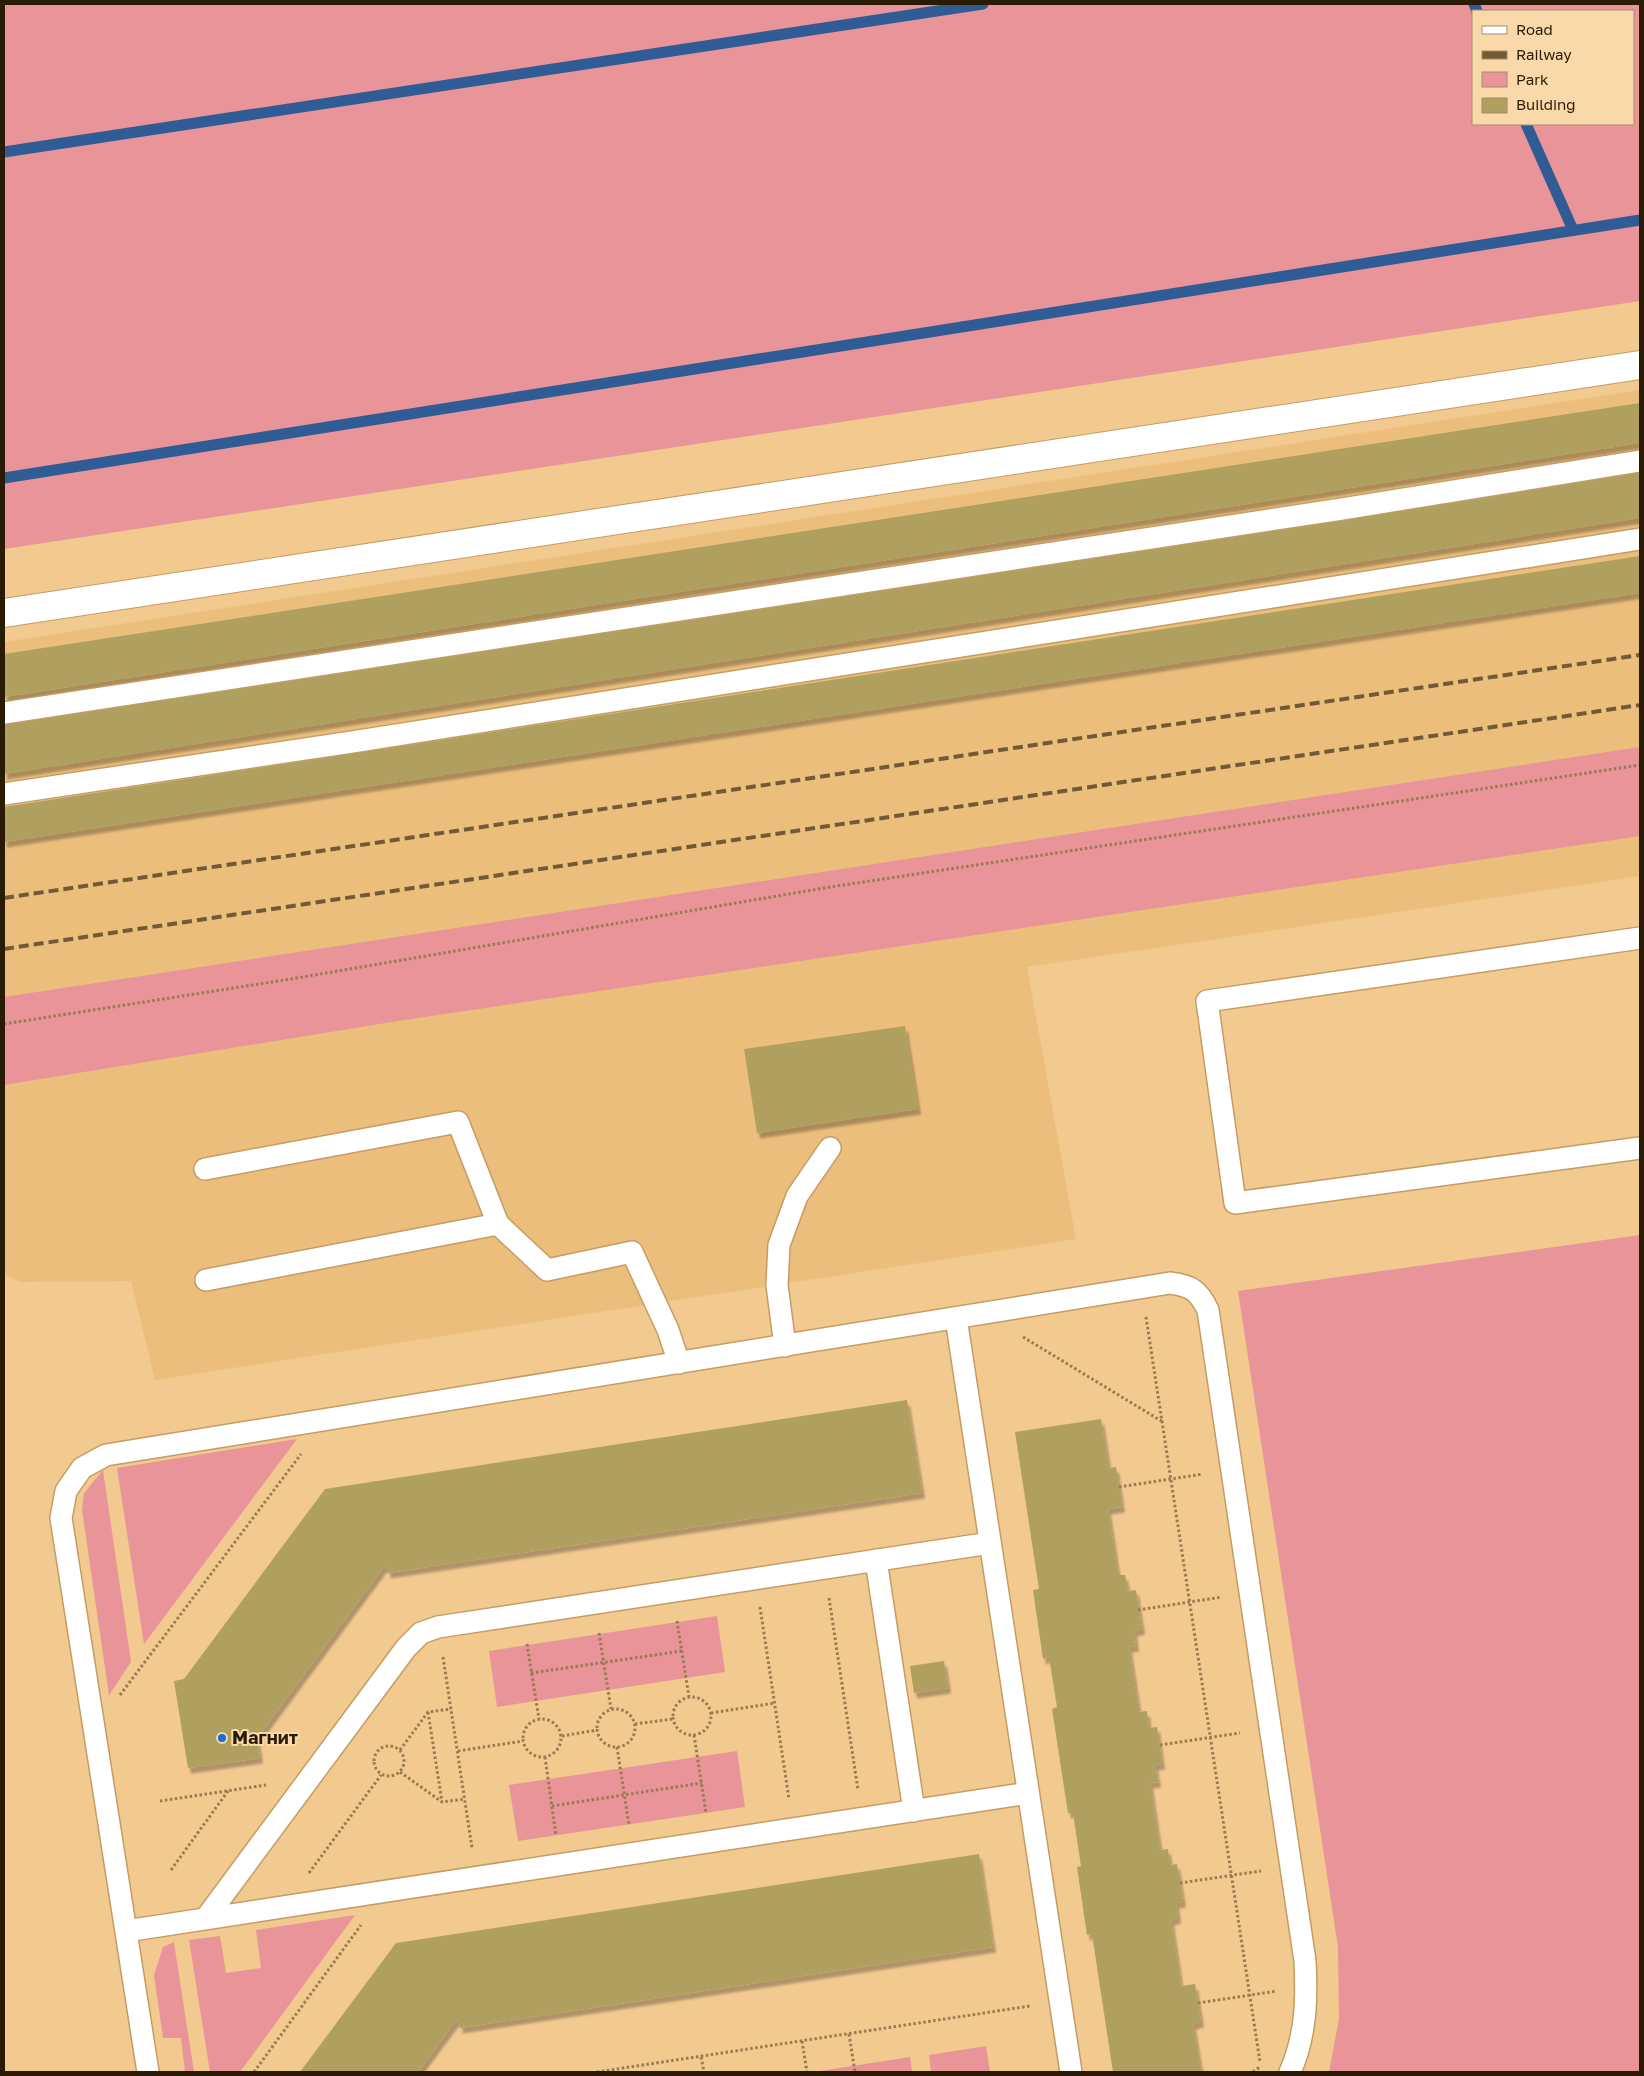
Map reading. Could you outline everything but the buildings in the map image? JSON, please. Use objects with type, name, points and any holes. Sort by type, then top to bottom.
[{"type":"street","points":[[4,613],[1640,365]]},
{"type":"lane","points":[[4,713],[1342,509],[1640,461]]},
{"type":"lane","points":[[4,794],[1640,539]]},
{"type":"lane","points":[[1640,938],[1207,1002],[1235,1203],[1640,1148]]},
{"type":"lane","points":[[206,1169],[458,1122],[498,1224],[547,1270],[632,1252],[668,1330],[679,1363]]},
{"type":"lane","points":[[785,1346],[777,1285],[779,1245],[796,1196],[830,1148]]},
{"type":"lane","points":[[206,1280],[498,1224]]},
{"type":"lane","points":[[148,2072],[61,1518],[66,1491],[82,1468],[106,1455],[1170,1283],[1187,1286],[1201,1295],[1208,1310],[1305,1961],[1306,2018],[1298,2054],[1290,2072]]},
{"type":"lane","points":[[956,1318],[1071,2072]]},
{"type":"lane","points":[[206,1918],[406,1648],[421,1633],[438,1627],[990,1542]]},
{"type":"lane","points":[[876,1560],[914,1811]]},
{"type":"lane","points":[[126,1931],[1028,1794]]},
{"type":"path","points":[[4,1024],[301,977],[830,887],[1640,765]]},
{"type":"path","points":[[1142,1288],[1262,2072]]},
{"type":"path","points":[[984,1314],[1163,1422]]},
{"type":"path","points":[[94,1730],[327,1420]]},
{"type":"path","points":[[1119,1487],[1231,1470]]},
{"type":"path","points":[[825,1568],[863,1819]]},
{"type":"path","points":[[755,1578],[794,1829]]},
{"type":"path","points":[[672,1591],[689,1697]]},
{"type":"path","points":[[1138,1610],[1250,1593]]},
{"type":"path","points":[[595,1603],[611,1709]]},
{"type":"path","points":[[522,1614],[539,1719]]},
{"type":"path","points":[[438,1627],[477,1877]]},
{"type":"path","points":[[531,1674],[682,1651]]},
{"type":"path","points":[[689,1697],[699,1697],[707,1703],[711,1713],[710,1723],[704,1731],[694,1735],[685,1734],[677,1728],[673,1719],[674,1709],[680,1701],[689,1697]]},
{"type":"path","points":[[711,1713],[775,1703]]},
{"type":"path","points":[[400,1750],[428,1712],[451,1708]]},
{"type":"path","points":[[611,1709],[622,1709],[630,1715],[635,1724],[633,1735],[627,1744],[617,1747],[608,1745],[600,1739],[597,1730],[598,1721],[603,1713],[611,1709]]},
{"type":"path","points":[[428,1712],[442,1802]]},
{"type":"path","points":[[539,1719],[549,1720],[558,1726],[562,1736],[561,1746],[554,1754],[544,1757],[535,1756],[527,1750],[523,1741],[524,1732],[530,1724],[539,1719]]},
{"type":"path","points":[[635,1724],[673,1719]]},
{"type":"path","points":[[1160,1746],[1270,1729]]},
{"type":"path","points":[[562,1736],[597,1730]]},
{"type":"path","points":[[694,1735],[710,1842]]},
{"type":"path","points":[[458,1751],[523,1741]]},
{"type":"path","points":[[392,1746],[400,1750],[404,1757],[404,1764],[400,1772],[395,1776],[381,1775],[375,1769],[373,1761],[375,1753],[382,1747],[392,1746]]},
{"type":"path","points":[[617,1747],[633,1853]]},
{"type":"path","points":[[544,1757],[561,1865]]},
{"type":"path","points":[[400,1772],[442,1802],[465,1799]]},
{"type":"path","points":[[284,1906],[381,1775]]},
{"type":"path","points":[[160,1801],[309,1778]]},
{"type":"path","points":[[552,1806],[702,1783]]},
{"type":"path","points":[[171,1870],[229,1791]]},
{"type":"path","points":[[1180,1883],[1291,1866]]},
{"type":"path","points":[[254,2072],[385,1891]]},
{"type":"path","points":[[1198,2003],[1306,1987]]},
{"type":"path","points":[[598,2072],[1060,2002]]},
{"type":"path","points":[[850,2034],[855,2072]]},
{"type":"path","points":[[802,2041],[807,2072]]},
{"type":"path","points":[[701,2056],[704,2072]]},
{"type":"path","points":[[1254,2072],[1261,2066]]},
{"type":"shaded area","points":[[1640,390],[1640,876],[1027,967],[1076,1239],[155,1380],[131,1281],[20,1282],[4,1274],[4,642]]},
{"type":"green space","points":[[4,4],[1640,4],[1640,301],[4,549]]},
{"type":"green space","points":[[1640,747],[1640,836],[398,1021],[4,1085],[4,997]]},
{"type":"green space","points":[[1640,1235],[1640,2072],[1329,2072],[1339,2019],[1338,1947],[1238,1291]]},
{"type":"green space","points":[[297,1439],[144,1644],[117,1468]]},
{"type":"green space","points":[[103,1470],[131,1662],[109,1695],[82,1510],[84,1493]]},
{"type":"green space","points":[[717,1616],[725,1672],[497,1707],[489,1651]]},
{"type":"green space","points":[[737,1751],[745,1807],[518,1841],[509,1785]]},
{"type":"green space","points":[[355,1915],[240,2072],[210,2072],[189,1940],[220,1936],[226,1973],[261,1968],[256,1930]]},
{"type":"green space","points":[[174,1942],[194,2072],[185,2072],[181,2038],[163,2038],[154,1975],[163,1947]]},
{"type":"green space","points":[[986,2046],[990,2072],[931,2072],[929,2055]]},
{"type":"green space","points":[[910,2057],[912,2072],[814,2072]]},
{"type":"waterway","points":[[4,152],[983,4]]},
{"type":"waterway","points":[[1474,4],[1477,10]]},
{"type":"waterway","points":[[1526,125],[1573,230]]},
{"type":"waterway","points":[[4,478],[1640,220]]},
{"type":"railway","points":[[4,898],[1640,655]]},
{"type":"railway","points":[[4,949],[1640,705]]},
{"type":"place","name":"Магнит","points":[[222,1738]]}]
